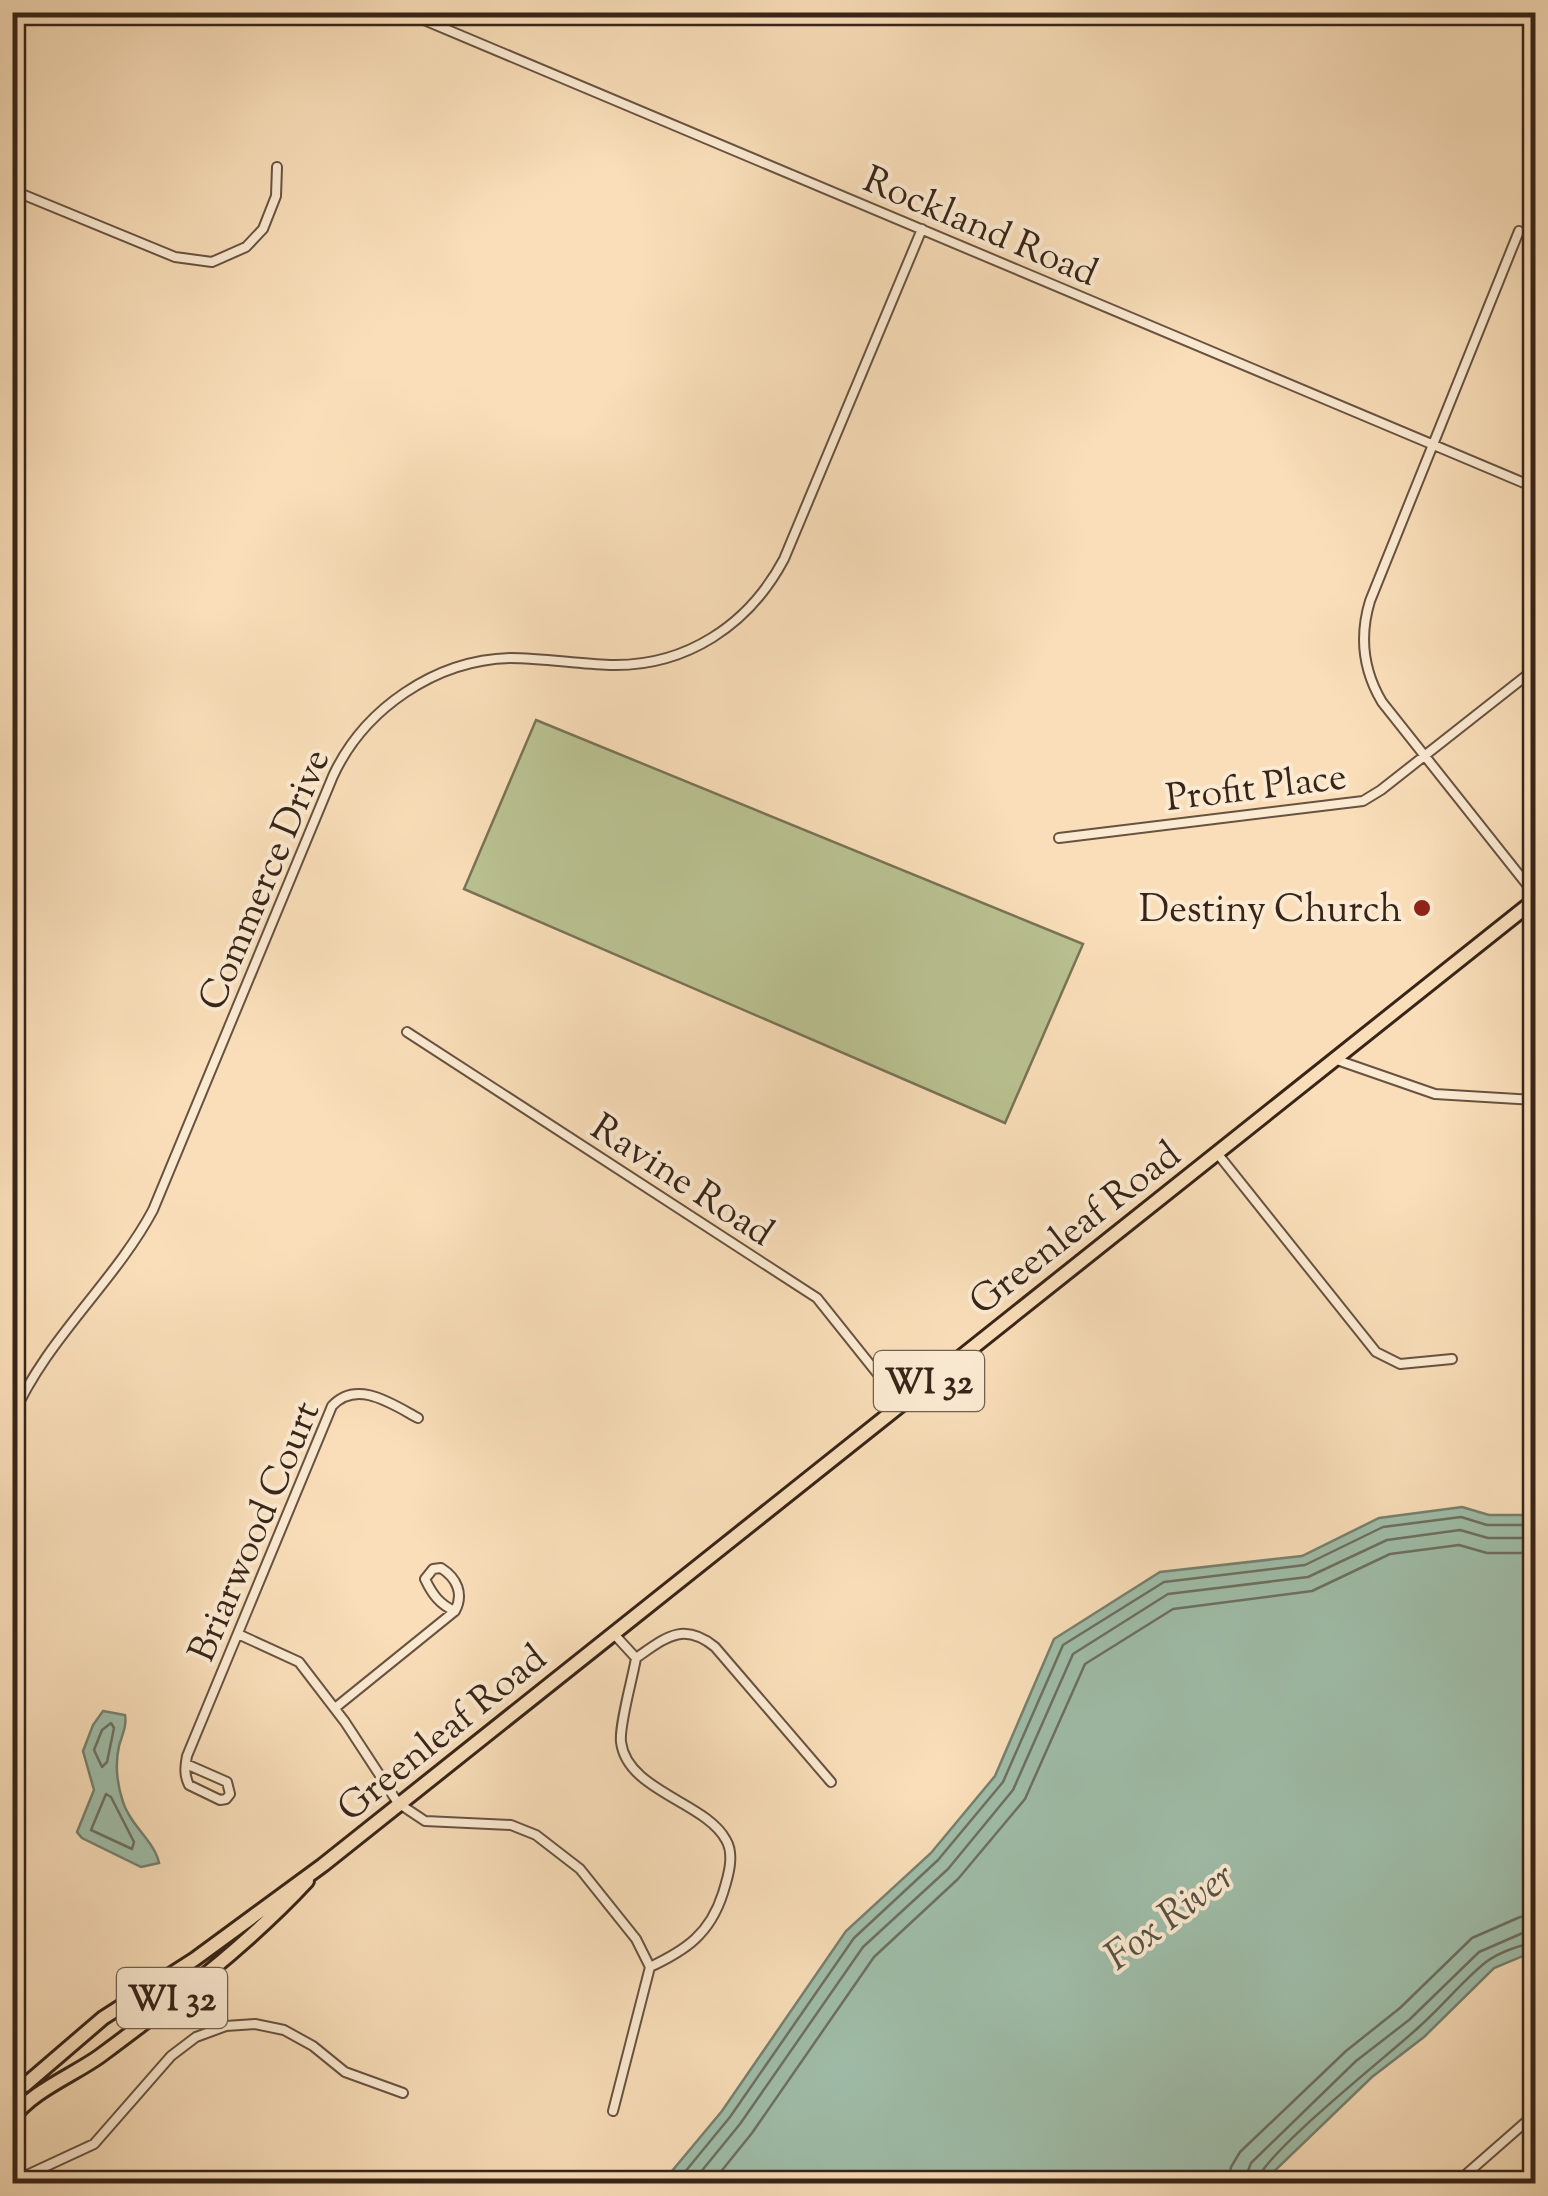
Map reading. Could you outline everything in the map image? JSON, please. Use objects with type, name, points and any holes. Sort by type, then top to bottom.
[{"type":"main road","name":"Greenleaf Road","points":[[12,2091],[25,2085],[103,2018],[216,1944],[323,1865],[1536,898]]},
{"type":"main road","name":"Greenleaf Road","points":[[12,2119],[25,2104],[101,2054],[236,1948],[323,1865]]},
{"type":"street","name":"Rockland Road","points":[[405,12],[1536,488]]},
{"type":"street","points":[[12,190],[174,257],[212,262],[236,254],[263,229],[276,196],[278,167]]},
{"type":"street","name":"Commerce Drive","points":[[12,1418],[31,1380],[128,1254],[153,1210],[328,788],[355,739],[398,697],[447,671],[506,658],[610,665],[650,662],[690,650],[736,622],[764,592],[784,560],[922,230]]},
{"type":"street","points":[[1518,232],[1370,602],[1363,636],[1366,666],[1375,690],[1536,898]]},
{"type":"street","name":"Profit Place","points":[[1060,838],[1363,801],[1536,668]]},
{"type":"street","name":"Ravine Road","points":[[407,1032],[817,1298],[901,1404]]},
{"type":"street","points":[[1337,1060],[1435,1094],[1536,1100]]},
{"type":"street","points":[[1217,1152],[1376,1352],[1400,1364],[1452,1359]]},
{"type":"street","name":"Briarwood Court","points":[[186,1764],[336,1402],[348,1394],[364,1393],[418,1418]]},
{"type":"street","points":[[336,1708],[456,1611],[460,1589],[447,1571],[433,1570],[425,1579],[428,1585],[444,1606],[456,1611]]},
{"type":"street","points":[[650,1967],[684,1950],[705,1930],[722,1896],[731,1863],[727,1841],[720,1833],[636,1772],[621,1742],[636,1658],[666,1638],[687,1632],[702,1636],[831,1782]]},
{"type":"street","points":[[238,1634],[292,1658],[336,1708],[398,1803],[424,1821],[511,1825],[536,1835],[580,1869],[636,1939],[650,1967],[613,2112]]},
{"type":"street","points":[[613,1634],[636,1658]]},
{"type":"street","points":[[186,1764],[228,1782],[230,1794],[220,1800],[192,1788],[187,1781],[186,1764]]},
{"type":"street","points":[[12,2156],[27,2180],[94,2144],[171,2056],[196,2037],[240,2024],[266,2026],[299,2037],[344,2072],[403,2093]]},
{"type":"street","points":[[1455,2184],[1536,2113]]},
{"type":"shaded area","points":[[536,720],[1083,944],[1005,1123],[464,889]]},
{"type":"water","name":"Fox River","points":[[1462,1507],[1489,1515],[1535,1515],[1535,1951],[1494,1968],[1424,2037],[1372,2077],[1262,2183],[662,2183],[722,2111],[846,1931],[931,1853],[995,1776],[1054,1639],[1160,1572],[1302,1556],[1379,1518]]},
{"type":"water","points":[[103,1711],[125,1715],[117,1760],[119,1788],[126,1810],[159,1863],[141,1867],[77,1832],[94,1790],[83,1751]]},
{"type":"place","name":"Destiny Church","points":[[1422,908]]}]
